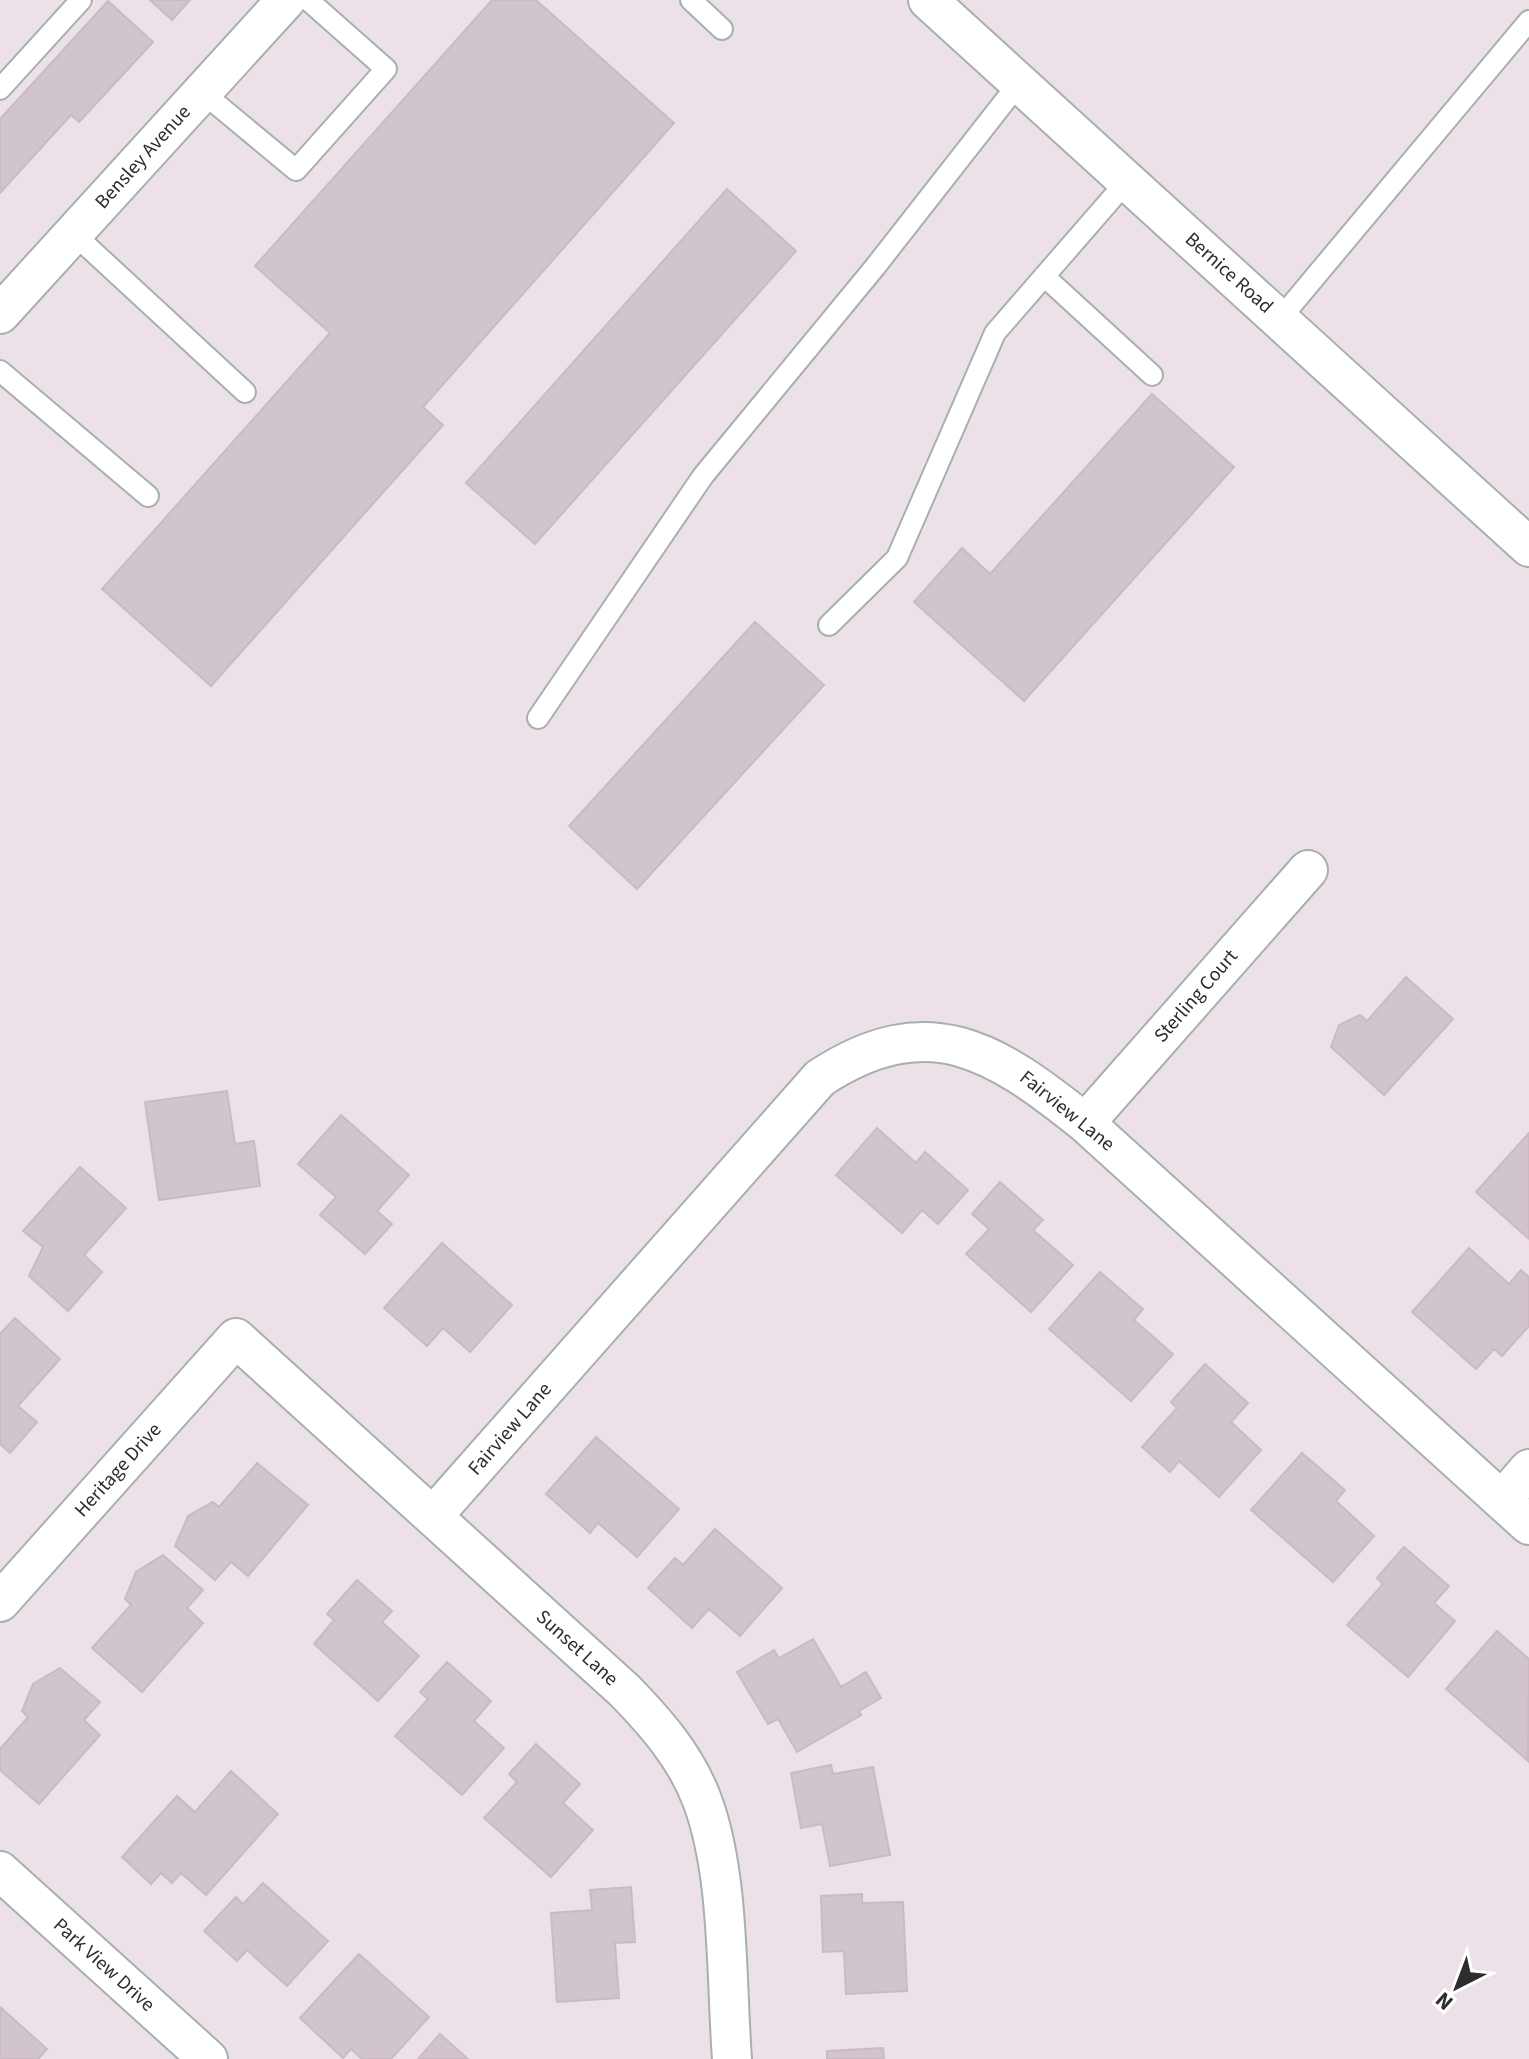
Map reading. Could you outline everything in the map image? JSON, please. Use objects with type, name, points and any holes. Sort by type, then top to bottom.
[{"type":"street","name":"Bensley Avenue","points":[[0,314],[286,0]]},
{"type":"street","name":"Bernice Road","points":[[928,0],[1529,547]]},
{"type":"street","name":"Sterling Court","points":[[1085,1123],[1308,870]]},
{"type":"street","name":"Fairview Lane","points":[[433,1516],[820,1078],[851,1057],[898,1043],[941,1044],[986,1054],[1026,1075],[1085,1123],[1515,1512]]},
{"type":"street","name":"Sunset Lane","points":[[236,1338],[625,1691],[654,1721],[682,1759],[702,1798],[717,1852],[732,2059]]},
{"type":"street","name":"Heritage Drive","points":[[0,1602],[236,1338]]},
{"type":"street","points":[[1515,1512],[1529,1469]]},
{"type":"street","name":"Park View Drive","points":[[0,1871],[208,2059]]},
{"type":"lane","points":[[0,89],[81,0]]},
{"type":"lane","points":[[202,92],[296,170],[386,69],[308,0]]},
{"type":"lane","points":[[691,0],[722,29]]},
{"type":"lane","points":[[1279,320],[1529,21]]},
{"type":"lane","points":[[538,718],[703,476],[875,267],[1019,83]]},
{"type":"lane","points":[[829,625],[897,558],[995,333],[1127,181]]},
{"type":"lane","points":[[74,234],[245,392]]},
{"type":"lane","points":[[1044,276],[1152,375]]},
{"type":"lane","points":[[0,371],[148,496]]},
{"type":"building","points":[[150,0],[190,0],[172,20]]},
{"type":"building","points":[[492,0],[536,0],[674,123],[423,407],[443,425],[211,686],[102,589],[330,333],[255,266]]},
{"type":"building","points":[[108,1],[153,42],[79,122],[71,115],[0,193],[0,119]]},
{"type":"building","points":[[727,189],[796,251],[535,544],[466,483]]},
{"type":"building","points":[[1152,394],[1234,467],[1024,701],[914,602],[962,548],[990,574]]},
{"type":"building","points":[[755,622],[824,685],[637,889],[569,826]]},
{"type":"building","points":[[1406,977],[1453,1019],[1384,1095],[1331,1047],[1339,1025],[1360,1015],[1367,1021]]},
{"type":"building","points":[[227,1091],[235,1144],[254,1141],[260,1186],[159,1200],[145,1102]]},
{"type":"building","points":[[341,1115],[409,1175],[377,1211],[392,1224],[365,1254],[320,1215],[336,1197],[298,1164]]},
{"type":"building","points":[[877,1128],[916,1163],[925,1152],[968,1190],[938,1224],[922,1210],[902,1233],[836,1175]]},
{"type":"building","points":[[1529,1133],[1529,1239],[1476,1192]]},
{"type":"building","points":[[80,1167],[126,1208],[84,1255],[102,1272],[68,1311],[29,1276],[43,1247],[23,1231]]},
{"type":"building","points":[[1000,1182],[1043,1220],[1033,1230],[1073,1265],[1031,1312],[966,1254],[989,1229],[972,1214]]},
{"type":"building","points":[[442,1243],[512,1305],[470,1352],[443,1328],[427,1346],[384,1308]]},
{"type":"building","points":[[1469,1248],[1509,1284],[1521,1270],[1529,1277],[1529,1326],[1502,1356],[1494,1349],[1476,1369],[1412,1312]]},
{"type":"building","points":[[1100,1272],[1143,1309],[1134,1320],[1173,1354],[1131,1401],[1049,1329]]},
{"type":"building","points":[[15,1318],[60,1359],[18,1406],[37,1422],[10,1453],[0,1444],[0,1334]]},
{"type":"building","points":[[1205,1364],[1248,1403],[1231,1422],[1261,1450],[1219,1497],[1179,1461],[1170,1472],[1142,1447],[1177,1408],[1171,1402]]},
{"type":"building","points":[[596,1437],[679,1509],[637,1557],[598,1523],[590,1533],[546,1494]]},
{"type":"building","points":[[1302,1453],[1345,1490],[1336,1501],[1374,1536],[1333,1582],[1251,1510]]},
{"type":"building","points":[[257,1463],[308,1505],[248,1576],[231,1562],[215,1580],[175,1546],[188,1516],[213,1502],[219,1507]]},
{"type":"building","points":[[715,1529],[782,1588],[740,1636],[709,1609],[692,1628],[648,1588],[675,1558],[683,1565]]},
{"type":"building","points":[[1404,1547],[1449,1586],[1434,1603],[1455,1621],[1408,1677],[1347,1625],[1383,1584],[1377,1578]]},
{"type":"building","points":[[163,1555],[203,1590],[187,1608],[203,1623],[142,1692],[92,1648],[131,1605],[125,1599],[136,1572]]},
{"type":"building","points":[[357,1580],[392,1611],[382,1622],[419,1656],[378,1701],[314,1644],[334,1620],[327,1614]]},
{"type":"building","points":[[1497,1631],[1529,1659],[1528,1761],[1446,1689]]},
{"type":"building","points":[[813,1639],[841,1687],[866,1672],[881,1698],[859,1711],[861,1715],[797,1752],[778,1719],[768,1724],[737,1672],[774,1650],[779,1658]]},
{"type":"building","points":[[447,1662],[491,1701],[474,1721],[504,1748],[462,1795],[395,1736],[428,1699],[420,1692]]},
{"type":"building","points":[[60,1668],[100,1702],[84,1720],[100,1735],[39,1804],[0,1770],[0,1749],[28,1717],[22,1711],[33,1684]]},
{"type":"building","points":[[536,1744],[580,1784],[563,1803],[593,1830],[551,1877],[484,1818],[517,1782],[509,1774]]},
{"type":"building","points":[[831,1765],[833,1774],[873,1767],[890,1855],[830,1866],[822,1824],[801,1828],[791,1773]]},
{"type":"building","points":[[231,1771],[278,1814],[206,1895],[181,1873],[172,1883],[161,1873],[151,1884],[122,1857],[177,1796],[195,1812]]},
{"type":"building","points":[[263,1883],[328,1941],[287,1986],[247,1950],[237,1961],[204,1931],[236,1897],[243,1904]]},
{"type":"building","points":[[631,1887],[635,1942],[615,1943],[619,1998],[557,2002],[551,1913],[592,1910],[590,1890]]},
{"type":"building","points":[[862,1894],[862,1903],[903,1902],[907,1991],[846,1994],[844,1951],[823,1952],[821,1896]]},
{"type":"building","points":[[359,1954],[429,2017],[391,2059],[362,2059],[351,2049],[343,2058],[300,2018]]},
{"type":"building","points":[[0,2007],[47,2049],[38,2059],[0,2059]]},
{"type":"building","points":[[440,2034],[468,2059],[418,2059]]},
{"type":"building","points":[[883,2048],[884,2059],[827,2059],[827,2051]]}]
